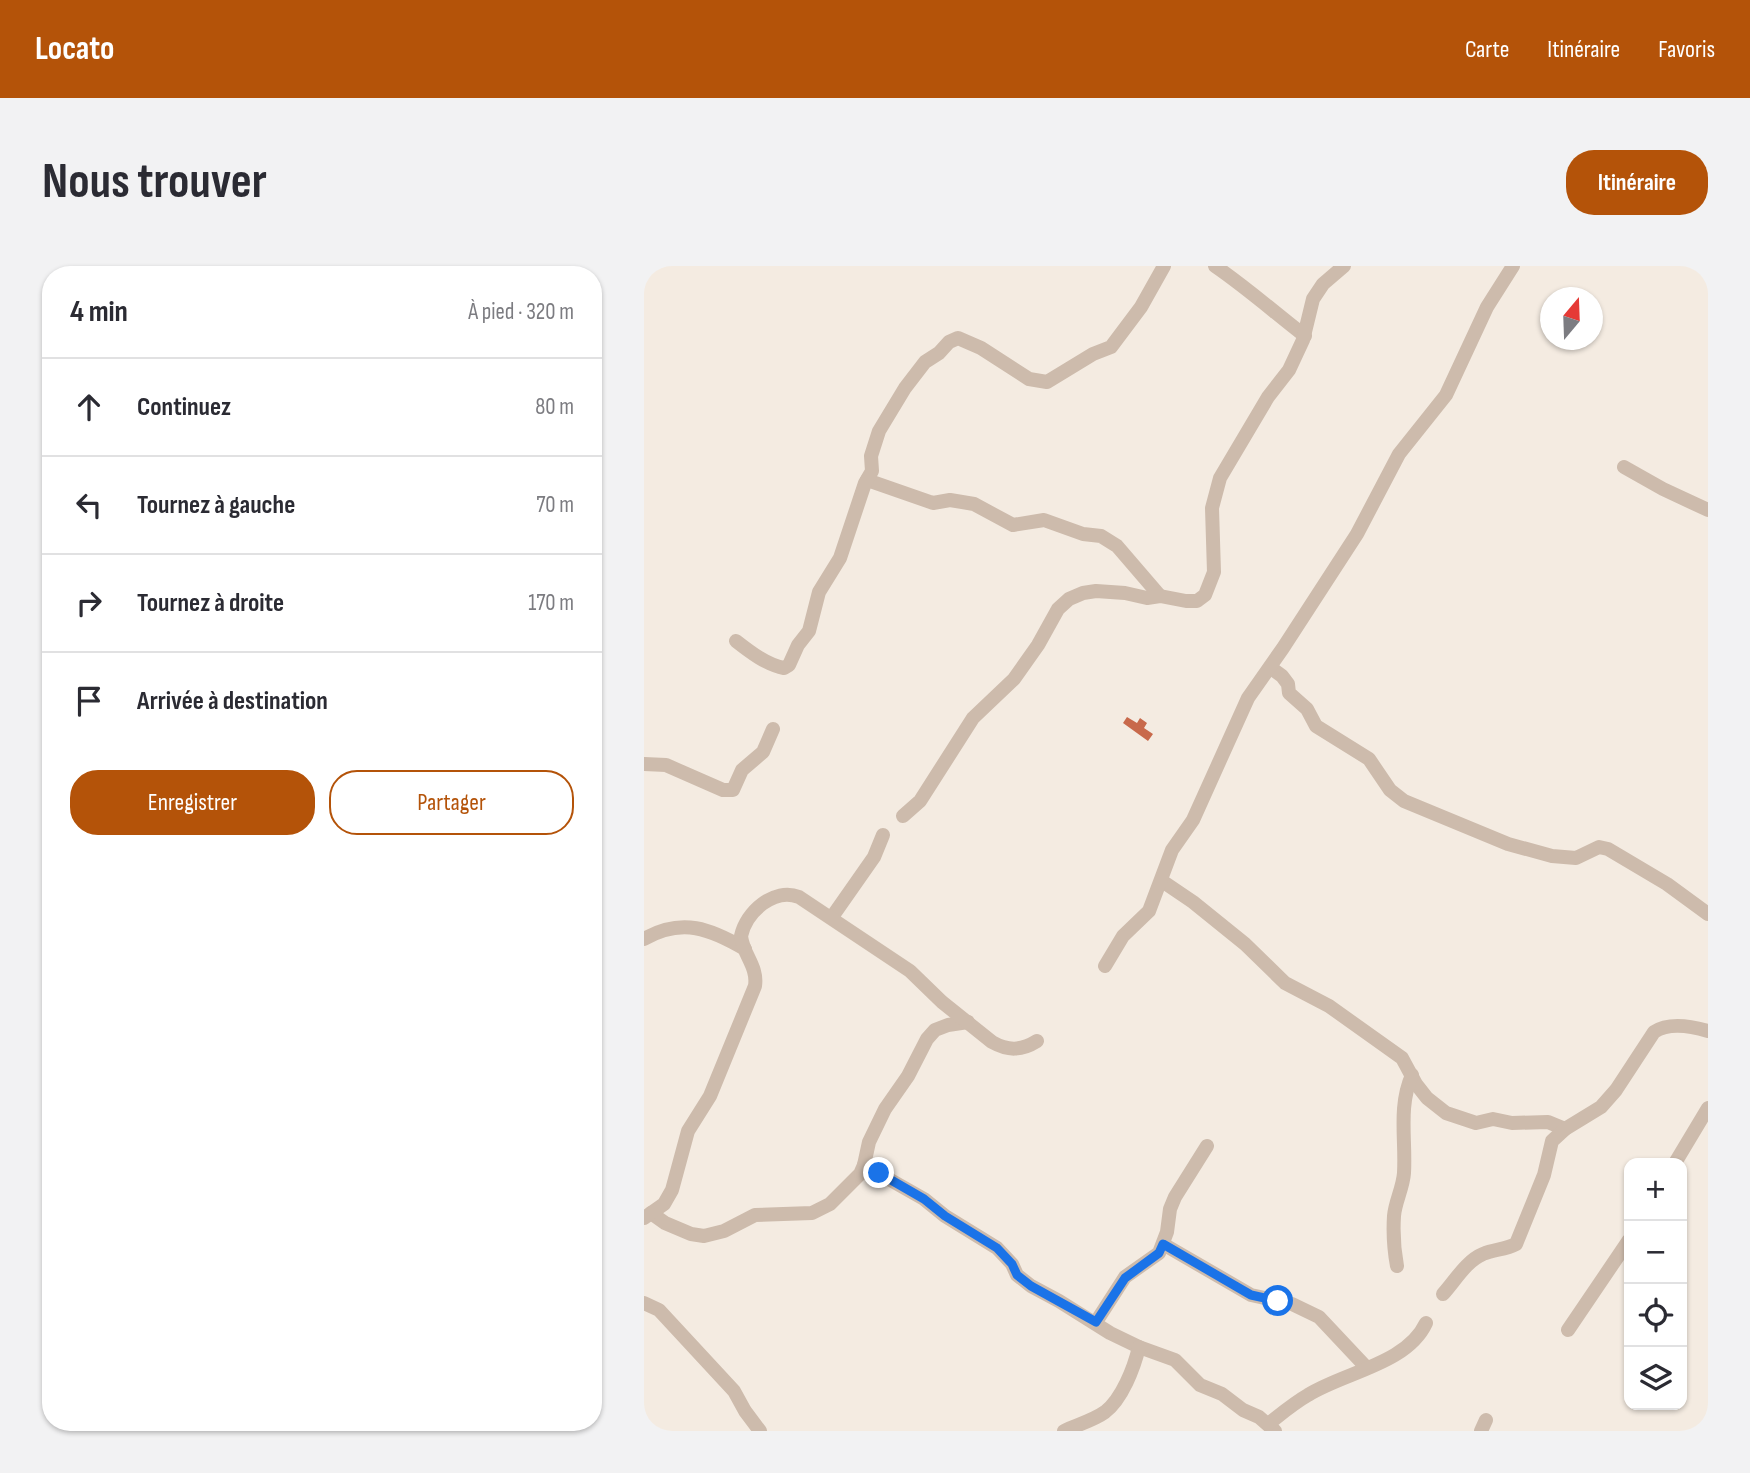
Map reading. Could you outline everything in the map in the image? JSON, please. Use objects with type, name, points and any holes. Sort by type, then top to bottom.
[{"type":"street","points":[[736,641],[779,668],[789,665],[798,645],[809,631],[819,592],[839,558],[872,471],[871,456],[879,431],[905,388],[925,362],[939,353],[948,342],[958,338],[1029,379],[1048,382],[1093,354],[1111,347],[1141,307],[1164,266]]},
{"type":"street","points":[[1215,266],[1247,287],[1304,336]]},
{"type":"street","points":[[902,816],[920,801],[973,718],[1014,679],[1063,604],[1083,593],[1097,591],[1197,601],[1205,596],[1214,572],[1212,508],[1220,478],[1268,397],[1289,370],[1304,336],[1313,299],[1322,284],[1344,266]]},
{"type":"street","points":[[1105,966],[1123,936],[1149,911],[1172,850],[1193,820],[1248,698],[1357,534],[1399,454],[1446,395],[1488,307],[1513,266]]},
{"type":"street","points":[[1624,467],[1708,510]]},
{"type":"street","points":[[867,480],[933,503],[950,500],[974,504],[1013,525],[1044,520],[1083,534],[1101,536],[1117,546],[1160,596]]},
{"type":"street","points":[[1270,667],[1282,676],[1288,684],[1289,693],[1307,709],[1316,726],[1369,759],[1390,790],[1404,801],[1508,844],[1552,856],[1576,858],[1599,847],[1608,849],[1667,884],[1708,914]]},
{"type":"street","points":[[644,764],[666,765],[723,789],[733,790],[742,770],[763,752],[773,729]]},
{"type":"street","points":[[832,917],[874,857],[883,835]]},
{"type":"street","points":[[1162,881],[1237,937],[1285,983],[1329,1006],[1402,1058],[1416,1084],[1435,1105],[1476,1123],[1493,1119],[1512,1123],[1548,1122],[1565,1129]]},
{"type":"street","points":[[647,1216],[664,1204],[673,1190],[688,1131],[710,1096],[755,986],[755,968],[741,936],[747,921],[754,910],[775,898],[794,895],[832,917],[856,937],[910,971],[942,1002],[1000,1046],[1018,1049],[1037,1041]]},
{"type":"street","points":[[644,939],[661,929],[693,927],[713,931],[746,949]]},
{"type":"street","points":[[647,1216],[704,1236],[724,1231],[758,1214],[812,1213],[830,1204],[860,1174],[874,1131],[927,1039],[935,1030],[948,1025],[968,1023]]},
{"type":"street","points":[[1443,1294],[1479,1255],[1516,1244],[1544,1175],[1552,1141],[1565,1129],[1601,1107],[1616,1090],[1654,1032],[1659,1028],[1675,1026],[1708,1031]]},
{"type":"street","points":[[1397,1266],[1394,1215],[1403,1177],[1405,1127],[1402,1108],[1412,1075]]},
{"type":"street","points":[[1678,1158],[1708,1108]]},
{"type":"street","points":[[1096,1322],[1125,1278],[1159,1253],[1170,1209],[1207,1146]]},
{"type":"street","points":[[864,1165],[924,1199],[945,1216],[997,1248],[1012,1264],[1017,1275],[1031,1286],[1096,1322],[1110,1333],[1175,1360],[1200,1385],[1222,1394],[1239,1408],[1259,1417],[1271,1427],[1308,1394],[1366,1367],[1381,1363],[1405,1349],[1420,1336],[1426,1323]]},
{"type":"street","points":[[1163,1244],[1251,1295],[1292,1304],[1318,1317],[1366,1367]]},
{"type":"street","points":[[1568,1330],[1624,1247]]},
{"type":"street","points":[[644,1303],[659,1310],[734,1391],[760,1431]]},
{"type":"street","points":[[1064,1431],[1104,1413],[1113,1404],[1132,1370],[1139,1347]]},
{"type":"building","points":[[1127,717],[1137,723],[1140,718],[1147,723],[1144,728],[1153,734],[1148,741],[1123,723]]},
{"type":"route","points":[[879,1173],[924,1199],[945,1216],[997,1248],[1012,1264],[1017,1275],[1031,1286],[1096,1322],[1125,1278],[1159,1253],[1163,1244],[1251,1295],[1278,1301]]}]
